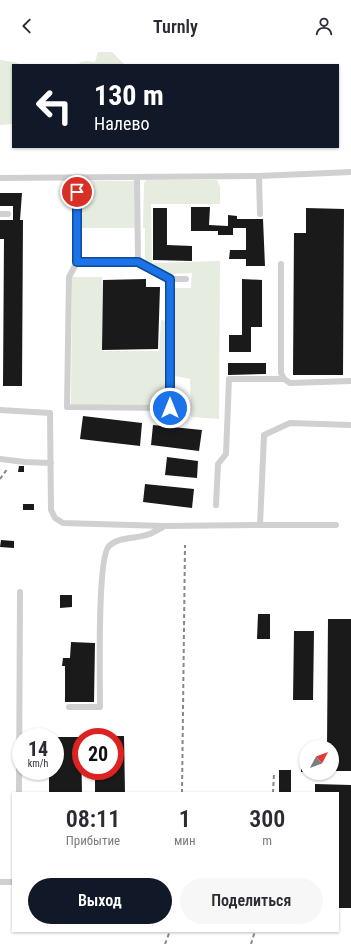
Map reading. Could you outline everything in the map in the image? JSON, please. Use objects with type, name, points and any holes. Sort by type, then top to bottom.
[{"type":"street","points":[[0,178],[259,176],[351,172]]},
{"type":"street","points":[[259,176],[260,214]]},
{"type":"street","points":[[137,177],[138,262]]},
{"type":"street","points":[[77,178],[77,262],[69,277],[67,407],[170,408],[170,279]]},
{"type":"street","points":[[0,214],[8,214]]},
{"type":"street","points":[[77,262],[138,262],[170,279],[186,279]]},
{"type":"street","points":[[281,264],[281,373],[284,379],[290,383],[351,381]]},
{"type":"street","points":[[216,505],[218,464],[226,454],[229,380],[284,379]]},
{"type":"street","points":[[0,410],[50,412],[51,510],[55,518],[63,522],[164,526],[336,525]]},
{"type":"street","points":[[260,525],[264,435],[290,423],[351,425]]},
{"type":"street","points":[[0,459],[51,463]]},
{"type":"street","points":[[69,707],[100,707],[101,581],[104,556],[107,547],[114,542],[147,535],[164,526]]},
{"type":"street","points":[[19,792],[20,592]]},
{"type":"street","points":[[0,882],[12,882]]},
{"type":"shaded area","points":[[98,52],[112,52],[124,64],[79,64],[80,62],[87,61],[95,62]]},
{"type":"shaded area","points":[[0,60],[19,64],[12,64],[12,124],[0,125]]},
{"type":"shaded area","points":[[146,180],[217,180],[220,187],[220,204],[151,204],[152,263],[220,261],[219,419],[191,417],[190,379],[175,376],[174,288],[191,288],[192,273],[169,274],[145,262],[145,228],[143,228],[144,183]]},
{"type":"shaded area","points":[[85,181],[135,181],[136,228],[80,228],[79,186]]},
{"type":"shaded area","points":[[72,277],[102,277],[102,351],[159,351],[161,320],[166,321],[166,405],[71,404]]},
{"type":"building","points":[[0,193],[22,193],[20,220],[23,220],[22,386],[3,386],[4,239],[0,239],[0,220],[13,220],[13,206],[0,206]]},
{"type":"building","points":[[191,207],[210,207],[209,225],[228,226],[228,215],[237,216],[237,219],[263,219],[265,266],[246,266],[246,259],[229,259],[230,250],[246,250],[246,228],[233,228],[233,235],[218,235],[218,231],[191,231]]},
{"type":"building","points":[[153,208],[167,208],[167,245],[192,246],[192,261],[153,260]]},
{"type":"building","points":[[306,208],[344,209],[343,375],[293,375],[294,233],[306,233]]},
{"type":"building","points":[[146,279],[146,287],[160,287],[158,349],[102,350],[103,280]]},
{"type":"building","points":[[242,279],[262,280],[262,327],[251,327],[251,352],[229,352],[229,335],[242,335]]},
{"type":"building","points":[[228,363],[266,363],[266,374],[228,375]]},
{"type":"building","points":[[83,416],[142,423],[140,446],[80,439]]},
{"type":"building","points":[[153,425],[202,430],[199,451],[151,445]]},
{"type":"building","points":[[167,457],[198,461],[197,478],[165,475]]},
{"type":"building","points":[[19,466],[24,466],[24,472],[18,472]]},
{"type":"building","points":[[145,484],[194,489],[192,508],[143,502]]},
{"type":"building","points":[[23,504],[34,504],[34,510],[23,510]]},
{"type":"building","points":[[1,540],[14,541],[14,548],[0,547]]},
{"type":"building","points":[[60,595],[72,595],[72,607],[60,608]]},
{"type":"building","points":[[258,614],[270,614],[270,639],[257,639]]},
{"type":"building","points":[[328,619],[351,619],[351,771],[339,771],[339,740],[327,740]]},
{"type":"building","points":[[294,631],[314,631],[313,700],[293,700]]},
{"type":"building","points":[[71,642],[95,643],[94,702],[65,702],[65,666],[62,666],[63,658],[70,658]]},
{"type":"building","points":[[124,736],[125,792],[95,792],[95,780],[124,780]]},
{"type":"building","points":[[64,737],[72,737],[72,780],[82,780],[82,792],[49,792],[49,780],[64,780]]},
{"type":"building","points":[[279,770],[291,770],[291,792],[279,792]]},
{"type":"building","points":[[315,784],[351,785],[351,908],[339,908],[339,792],[315,792]]},
{"type":"railway","points":[[0,479],[8,468]]},
{"type":"railway","points":[[182,792],[185,545]]},
{"type":"railway","points":[[273,792],[274,773]]},
{"type":"railway","points":[[165,944],[170,932]]},
{"type":"railway","points":[[251,944],[255,932]]},
{"type":"route","points":[[77,192],[77,262],[138,262],[170,279],[170,408]]}]
